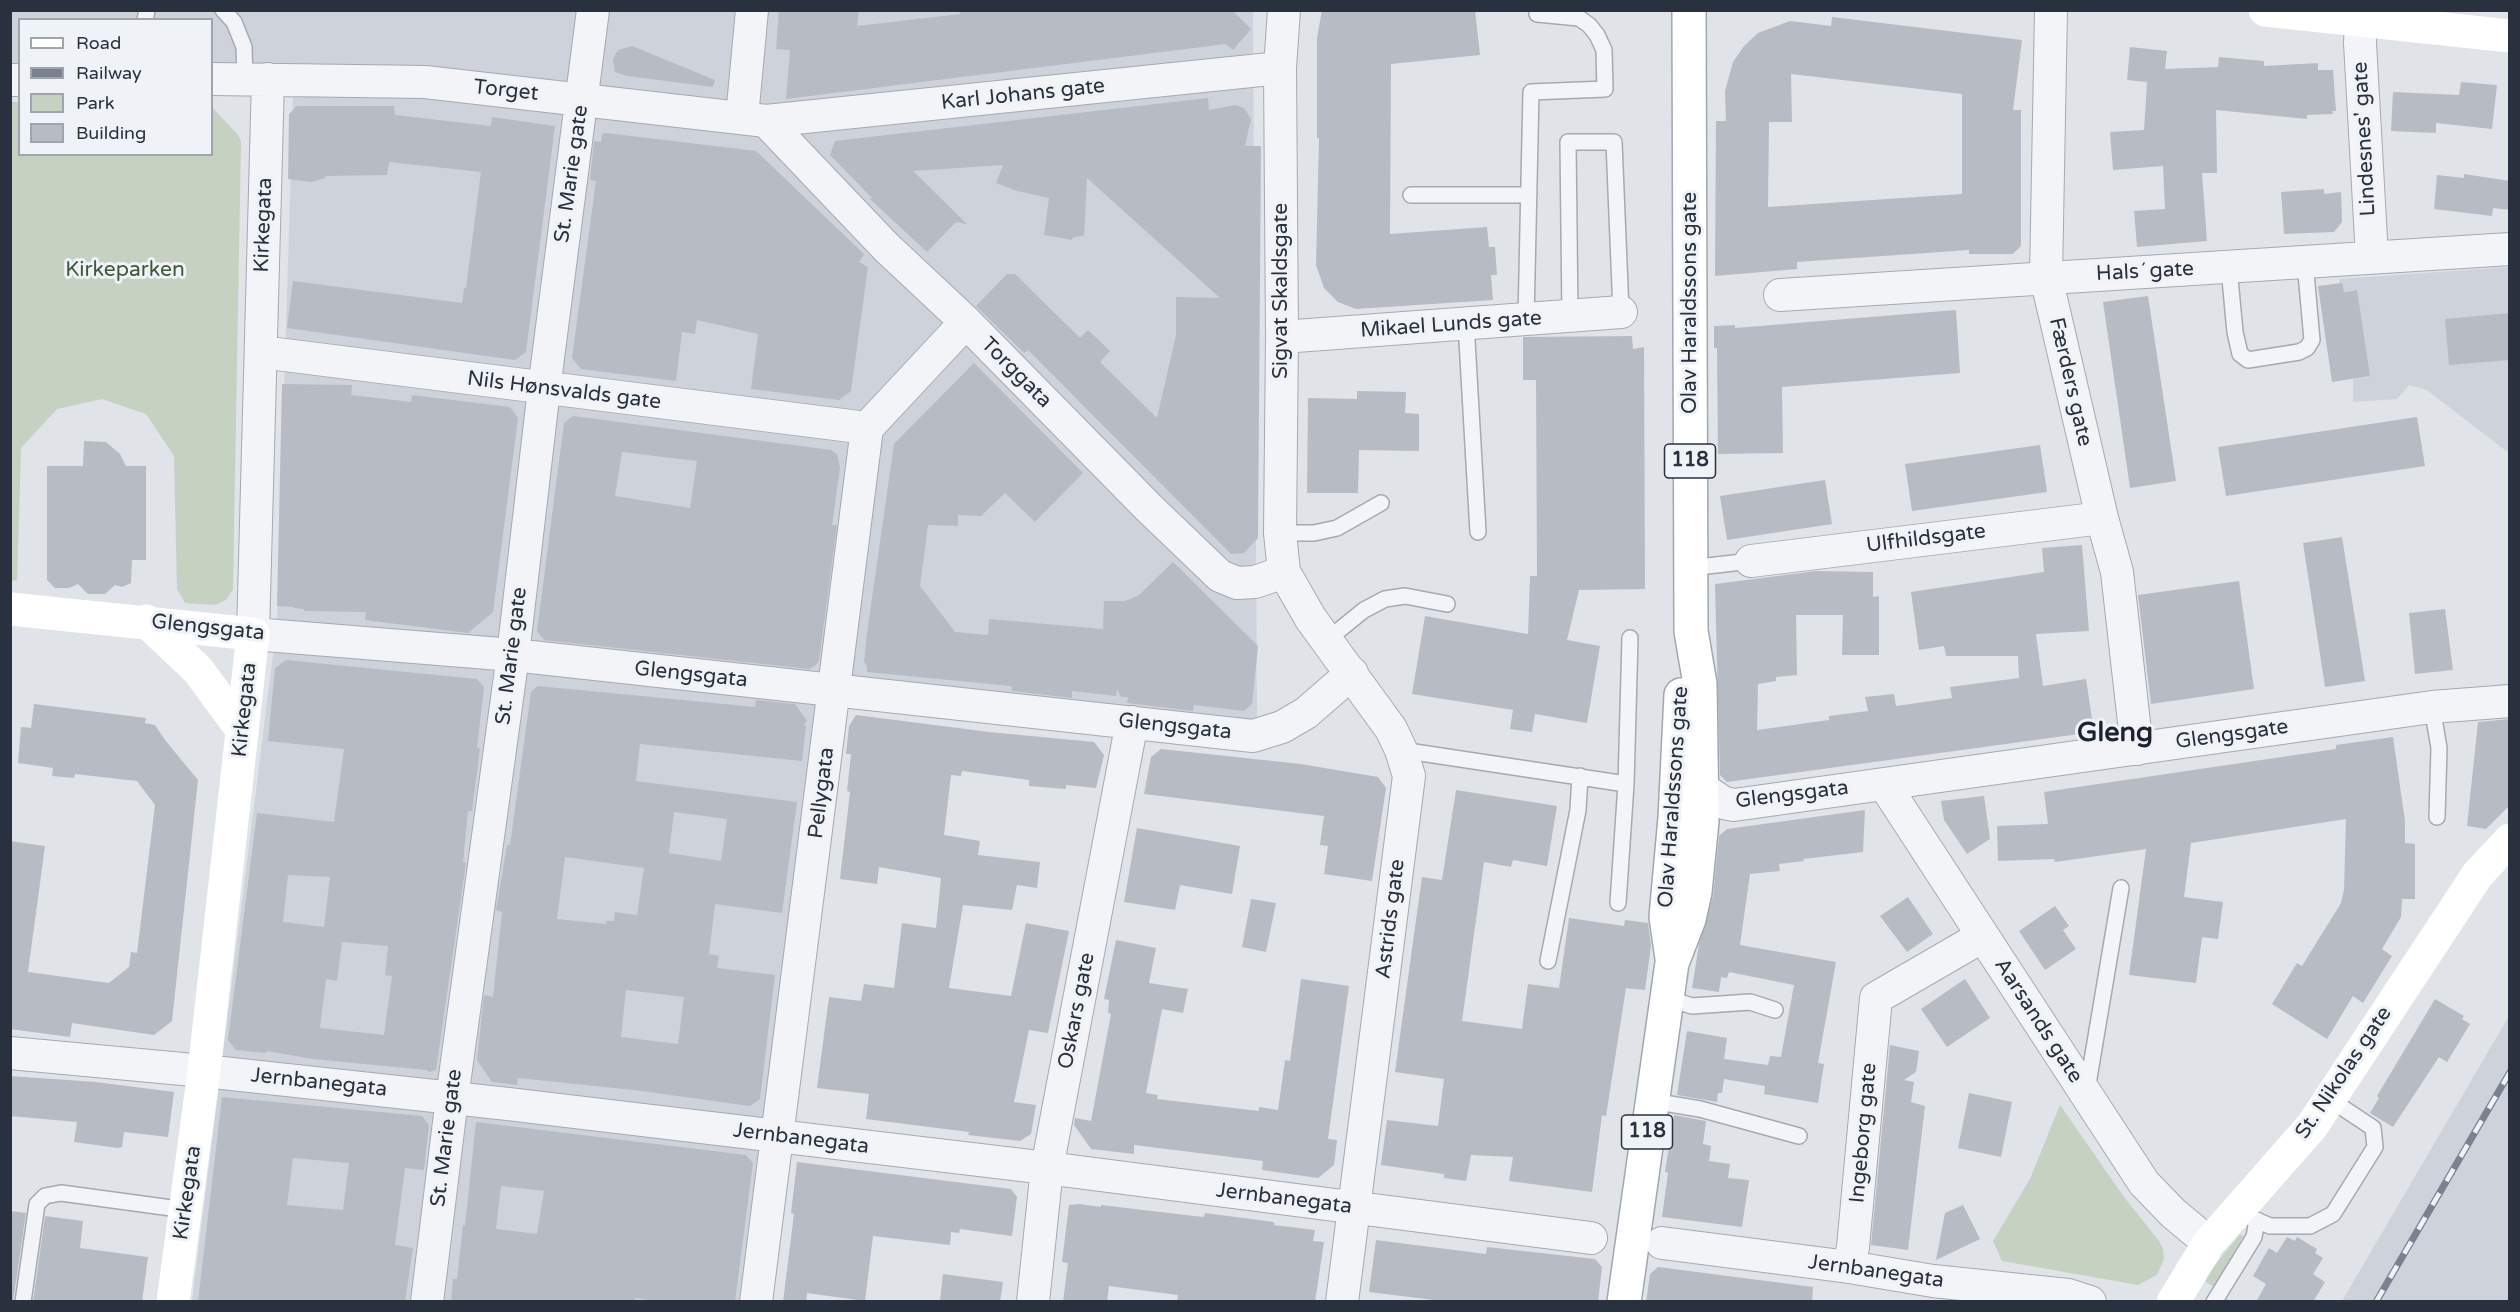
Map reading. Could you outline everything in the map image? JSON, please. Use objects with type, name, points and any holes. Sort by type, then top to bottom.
[{"type":"main road","name":"Olav Haraldssons gate","points":[[1624,1302],[1672,963],[1689,919],[1695,892],[1702,822],[1714,796],[1691,631],[1689,10]]},
{"type":"main road","points":[[2265,10],[2510,36]]},
{"type":"main road","name":"Glengsgata","points":[[10,609],[146,621],[253,634]]},
{"type":"main road","points":[[146,621],[198,670],[242,730]]},
{"type":"main road","name":"Olav Haraldssons gate","points":[[1672,963],[1666,917],[1675,818],[1681,683],[1691,631]]},
{"type":"main road","name":"Kirkegata","points":[[173,1302],[204,1071],[253,634]]},
{"type":"main road","name":"St. Nikolas gate","points":[[2173,1302],[2209,1244],[2246,1216],[2286,1157],[2331,1100],[2478,874],[2510,840]]},
{"type":"street","name":"St. Marie gate","points":[[428,1302],[452,1098],[513,655],[544,389],[593,10]]},
{"type":"street","points":[[752,10],[754,119]]},
{"type":"street","name":"Sigvat Skaldsgate","points":[[1284,10],[1280,68],[1282,337],[1280,533],[1284,572]]},
{"type":"street","name":"Færders gate","points":[[2051,10],[2046,277],[2102,518],[2117,572],[2137,749]]},
{"type":"street","name":"Lindesnes' gate","points":[[2361,21],[2360,43],[2372,257]]},
{"type":"street","name":"Karl Johans gate","points":[[754,119],[1280,68]]},
{"type":"street","name":"Torget","points":[[213,79],[425,82],[754,119]]},
{"type":"street","name":"Kirkegata","points":[[253,634],[261,352],[256,79]]},
{"type":"street","name":"Torggata","points":[[754,119],[966,322],[1220,576],[1238,583],[1255,582],[1284,572]]},
{"type":"street","name":"Hals´ gate","points":[[1780,295],[2510,249]]},
{"type":"street","name":"Mikael Lunds gate","points":[[1282,337],[1621,312]]},
{"type":"street","points":[[867,428],[966,322]]},
{"type":"street","name":"Nils Hønsvalds gate","points":[[261,352],[867,428]]},
{"type":"street","name":"Pellygata","points":[[756,1302],[867,428]]},
{"type":"street","name":"Ulfhildsgate","points":[[1751,561],[2102,518]]},
{"type":"street","name":"Astrids gate","points":[[1284,572],[1311,620],[1391,729],[1401,750],[1409,776],[1356,1209],[1342,1302]]},
{"type":"street","name":"Glengsgata","points":[[253,634],[513,655],[1253,736],[1282,727],[1306,713],[1352,673]]},
{"type":"street","name":"Glengsgate","points":[[1884,784],[2432,707],[2510,701]]},
{"type":"street","name":"Oskars gate","points":[[1033,1302],[1047,1168],[1132,722]]},
{"type":"street","name":"Glengsgata","points":[[1714,796],[1734,805],[1884,784]]},
{"type":"street","name":"Aarsands gate","points":[[1884,784],[2144,1183],[2173,1213],[2209,1244]]},
{"type":"street","name":"Ingeborg gate","points":[[1849,1267],[1853,1247],[1876,998],[1983,936]]},
{"type":"street","name":"Jernbanegata","points":[[10,1053],[204,1071],[508,1104],[1047,1168],[1591,1238]]},
{"type":"street","name":"Jernbanegata","points":[[1662,1243],[1849,1267],[1932,1291],[2068,1295],[2090,1302]]},
{"type":"lane","points":[[223,10],[234,22],[256,79]]},
{"type":"lane","points":[[1526,319],[1531,92],[1605,89],[1604,50],[1598,35],[1589,25],[1579,18],[1537,14]]},
{"type":"lane","points":[[1570,316],[1568,142],[1614,142],[1621,312]]},
{"type":"lane","points":[[1411,195],[1529,195]]},
{"type":"lane","points":[[2229,268],[2240,354],[2248,360],[2299,352],[2307,348],[2312,340],[2305,262]]},
{"type":"lane","points":[[1466,323],[1478,532]]},
{"type":"lane","points":[[1280,533],[1314,533],[1337,528],[1381,503]]},
{"type":"lane","points":[[1690,568],[1751,561]]},
{"type":"lane","points":[[1327,640],[1364,610],[1385,599],[1405,596],[1447,604]]},
{"type":"lane","points":[[1618,903],[1626,784],[1630,638]]},
{"type":"lane","points":[[2432,707],[2439,748],[2437,817]]},
{"type":"lane","points":[[1401,750],[1626,784]]},
{"type":"lane","points":[[1548,961],[1578,810],[1580,776]]},
{"type":"lane","points":[[2086,1094],[2121,888]]},
{"type":"lane","points":[[1667,998],[1692,1006],[1750,1002],[1775,1010]]},
{"type":"lane","points":[[2246,1216],[2270,1226],[2310,1226],[2332,1214],[2375,1147],[2373,1128],[2331,1100]]},
{"type":"lane","points":[[1652,1101],[1700,1109],[1799,1136]]},
{"type":"lane","points":[[23,1302],[38,1204],[45,1196],[61,1193],[186,1210]]},
{"type":"lane","points":[[2214,1302],[2254,1237],[2246,1216]]},
{"type":"shaded area","points":[[10,11],[1253,11],[1257,720],[835,691],[756,1301],[192,1301],[277,623],[294,65],[213,72],[213,18],[18,18],[18,70],[11,70]]},
{"type":"shaded area","points":[[2509,267],[2509,451],[2427,390],[2409,385],[2397,399],[2353,402],[2353,379],[2368,377],[2354,290],[2341,292],[2339,279]]},
{"type":"shaded area","points":[[2509,1016],[2509,1301],[2342,1301]]},
{"type":"green space","name":"Kirkeparken","points":[[11,102],[18,102],[18,156],[213,156],[213,108],[241,141],[233,589],[226,600],[215,605],[185,603],[177,589],[174,456],[146,414],[102,399],[57,409],[21,448],[17,581],[11,580]]},
{"type":"green space","points":[[2060,1105],[2163,1249],[2164,1259],[2157,1275],[2138,1285],[2002,1261],[1993,1241],[2030,1179]]},
{"type":"green space","points":[[2240,1234],[2243,1237],[2214,1287],[2203,1280]]},
{"type":"building","points":[[779,10],[859,10],[857,26],[960,14],[960,10],[1232,10],[1251,29],[1233,50],[1226,44],[786,99],[790,50],[776,49]]},
{"type":"building","points":[[1322,10],[1475,10],[1480,55],[1391,64],[1390,234],[1487,227],[1489,247],[1495,247],[1497,275],[1491,275],[1493,300],[1356,309],[1338,302],[1324,288],[1316,265],[1319,138],[1317,138],[1317,38]]},
{"type":"building","points":[[1832,17],[2022,40],[2013,110],[2021,110],[2021,246],[2013,254],[1969,254],[1969,250],[1797,262],[1797,269],[1715,276],[1716,121],[1726,121],[1725,91],[1733,62],[1744,46],[1758,33],[1790,21],[1831,26]],"holes":[[[1791,74],[1962,94],[1962,194],[1768,207],[1769,122],[1792,122]]]},
{"type":"building","points":[[632,46],[715,80],[713,87],[627,76],[615,72],[613,60],[618,50]]},
{"type":"building","points":[[2130,47],[2167,51],[2165,69],[2218,67],[2219,57],[2264,61],[2264,66],[2318,63],[2318,70],[2333,70],[2336,111],[2332,111],[2333,114],[2307,115],[2307,119],[2216,110],[2217,173],[2202,173],[2207,241],[2137,247],[2134,211],[2165,209],[2163,166],[2113,170],[2110,132],[2144,130],[2147,82],[2127,80]]},
{"type":"building","points":[[2461,82],[2497,85],[2492,129],[2436,123],[2436,133],[2391,131],[2393,92],[2459,95]]},
{"type":"building","points":[[1208,98],[1209,110],[1235,105],[1244,108],[1251,119],[1245,146],[1261,146],[1258,538],[1244,553],[1231,554],[1028,350],[1024,353],[976,306],[1007,274],[1015,274],[1080,338],[1088,330],[1110,351],[1100,362],[1157,418],[1176,335],[1176,297],[1220,298],[1087,178],[1084,236],[1073,237],[1072,240],[1044,235],[1049,198],[1017,191],[996,183],[1003,165],[913,171],[967,224],[956,222],[927,252],[870,199],[872,198],[830,155],[835,141]]},
{"type":"building","points":[[297,106],[394,106],[395,115],[491,126],[492,117],[555,126],[526,352],[515,360],[287,328],[293,281],[462,303],[464,288],[466,288],[481,172],[389,162],[387,175],[325,176],[325,178],[311,182],[288,179],[289,114]]},
{"type":"building","points":[[602,134],[756,151],[864,254],[859,262],[868,267],[851,391],[839,400],[751,389],[758,334],[697,320],[695,334],[682,332],[676,381],[581,369],[572,358],[596,181],[590,180],[594,141],[601,142]]},
{"type":"building","points":[[2464,174],[2510,181],[2510,210],[2493,208],[2492,216],[2434,209],[2437,175],[2464,178]]},
{"type":"building","points":[[2324,189],[2324,194],[2341,192],[2342,222],[2334,232],[2284,234],[2281,192]]},
{"type":"building","points":[[2342,283],[2344,292],[2357,290],[2370,376],[2332,382],[2318,286]]},
{"type":"building","points":[[2148,296],[2176,481],[2130,488],[2103,302]]},
{"type":"building","points":[[1956,310],[1960,373],[1782,387],[1783,453],[1718,454],[1717,348],[1714,348],[1714,326],[1735,325],[1735,328]]},
{"type":"building","points":[[2510,313],[2510,360],[2449,365],[2445,319]]},
{"type":"building","points":[[1632,336],[1633,349],[1644,347],[1645,589],[1579,590],[1567,640],[1600,646],[1587,723],[1535,714],[1532,732],[1510,729],[1513,710],[1412,694],[1425,616],[1528,634],[1530,576],[1537,576],[1536,380],[1523,380],[1523,337]]},
{"type":"building","points":[[974,363],[1083,473],[1035,522],[1005,493],[981,516],[958,515],[958,526],[928,525],[920,586],[955,632],[988,635],[989,619],[1103,629],[1104,601],[1125,601],[1138,596],[1173,562],[1258,646],[1252,704],[1244,711],[1194,705],[1193,711],[1127,703],[1128,697],[1121,697],[1117,689],[1116,696],[1072,691],[1072,698],[1012,691],[1011,686],[867,672],[864,662],[867,633],[894,444]]},
{"type":"building","points":[[282,384],[352,385],[351,395],[411,402],[412,395],[510,407],[518,418],[493,612],[468,633],[365,620],[366,612],[304,611],[304,609],[294,607],[277,606]]},
{"type":"building","points":[[1357,391],[1406,392],[1405,413],[1419,414],[1419,451],[1359,450],[1358,493],[1307,493],[1308,398],[1357,399]]},
{"type":"building","points":[[573,416],[831,450],[837,454],[840,468],[832,525],[837,525],[819,661],[816,665],[809,669],[544,640],[537,631],[564,423]],"holes":[[[622,452],[697,461],[690,508],[615,496]]]},
{"type":"building","points":[[2417,417],[2425,466],[2226,496],[2218,447]]},
{"type":"building","points":[[84,441],[106,442],[120,454],[126,466],[146,466],[146,560],[132,560],[131,583],[122,587],[115,585],[105,594],[88,594],[78,584],[69,588],[55,588],[47,580],[47,466],[83,466]]},
{"type":"building","points":[[2040,445],[2047,492],[1912,511],[1905,464]]},
{"type":"building","points":[[1825,480],[1832,524],[1727,540],[1720,496]]},
{"type":"building","points":[[2342,537],[2365,681],[2325,687],[2303,543]]},
{"type":"building","points":[[2082,545],[2089,631],[2036,634],[2043,686],[2086,679],[2094,732],[1727,782],[1720,775],[1715,584],[1816,571],[1873,572],[1873,597],[1879,596],[1879,655],[1842,655],[1843,615],[1796,615],[1797,675],[1776,677],[1776,681],[1758,684],[1757,730],[1829,720],[1829,716],[1868,711],[1865,697],[1894,694],[1896,706],[1952,698],[1950,687],[2019,678],[2018,656],[1946,656],[1944,646],[1919,650],[1911,592],[2044,572],[2042,548]]},
{"type":"building","points":[[2239,581],[2254,689],[2151,704],[2138,595]]},
{"type":"building","points":[[2445,609],[2453,670],[2415,674],[2409,613]]},
{"type":"building","points":[[286,660],[477,679],[484,687],[477,748],[480,748],[472,811],[468,811],[463,862],[466,863],[436,1070],[429,1072],[313,1059],[266,1051],[266,1053],[236,1050],[228,1040],[257,813],[334,822],[344,749],[268,741],[275,668]],"holes":[[[288,875],[330,877],[324,927],[283,922]],[[342,942],[388,946],[385,975],[392,976],[384,1035],[320,1028],[326,979],[337,981]]]},
{"type":"building","points":[[538,686],[755,707],[756,700],[795,704],[807,721],[802,726],[806,725],[802,761],[640,744],[636,781],[797,802],[782,913],[715,904],[709,954],[719,956],[717,968],[775,975],[760,1099],[750,1106],[634,1090],[518,1078],[517,1085],[492,1082],[477,1060],[484,995],[493,997],[502,912],[496,910],[507,845],[510,845],[531,692]],"holes":[[[674,812],[727,819],[721,861],[669,853]],[[565,857],[644,868],[637,915],[615,912],[614,921],[606,921],[606,924],[557,919]],[[626,990],[684,997],[678,1044],[621,1037]]]},
{"type":"building","points":[[34,704],[146,718],[145,723],[155,725],[198,780],[172,1021],[154,1035],[72,1023],[70,1037],[10,1029],[10,841],[45,846],[28,972],[109,983],[129,967],[131,952],[137,953],[155,805],[137,781],[75,774],[74,778],[52,776],[53,768],[18,763],[21,727],[31,728]]},
{"type":"building","points":[[856,715],[989,732],[1094,742],[1104,755],[1096,788],[1066,785],[1066,789],[1029,786],[1029,780],[962,771],[961,776],[951,775],[944,835],[980,841],[978,855],[1040,862],[1037,888],[1017,885],[1012,910],[963,905],[949,988],[1011,996],[1026,923],[1069,931],[1048,1033],[1029,1030],[1014,1102],[1036,1105],[1031,1134],[1020,1141],[866,1119],[869,1094],[817,1088],[829,997],[861,1001],[864,984],[894,988],[902,923],[936,928],[941,878],[879,867],[877,884],[840,879],[850,792],[847,791],[851,754],[846,754],[849,726]]},
{"type":"building","points":[[2510,719],[2510,805],[2486,829],[2467,826],[2478,722]]},
{"type":"building","points":[[2393,737],[2405,821],[2405,843],[2415,844],[2415,899],[2402,899],[2401,917],[2382,949],[2392,956],[2363,1003],[2353,996],[2327,1039],[2272,1004],[2297,963],[2302,966],[2341,903],[2344,890],[2346,819],[2191,843],[2184,897],[2223,902],[2218,939],[2202,937],[2196,983],[2129,975],[2146,849],[2055,862],[2054,859],[1998,861],[1997,826],[2048,824],[2044,792],[2336,749],[2336,745]]},
{"type":"building","points":[[1161,749],[1301,764],[1378,777],[1386,788],[1372,881],[1324,874],[1328,846],[1320,845],[1324,816],[1144,794],[1151,757]]},
{"type":"building","points":[[1456,790],[1557,806],[1547,866],[1513,860],[1511,867],[1484,862],[1462,1021],[1522,1029],[1528,984],[1559,988],[1569,918],[1624,926],[1625,920],[1648,923],[1651,946],[1645,990],[1626,988],[1606,1116],[1602,1115],[1592,1192],[1509,1181],[1513,1157],[1471,1155],[1466,1181],[1444,1178],[1444,1174],[1381,1165],[1387,1120],[1438,1126],[1444,1079],[1395,1072],[1422,877],[1442,880]]},
{"type":"building","points":[[1984,796],[1990,839],[1967,854],[1944,820],[1941,801]]},
{"type":"building","points":[[1865,810],[1863,852],[1803,859],[1804,861],[1779,864],[1780,871],[1750,874],[1740,945],[1836,962],[1818,1063],[1824,1064],[1818,1103],[1764,1094],[1765,1086],[1724,1079],[1722,1093],[1718,1093],[1717,1102],[1677,1095],[1687,1031],[1727,1038],[1724,1059],[1768,1065],[1770,1056],[1781,1057],[1794,985],[1729,972],[1727,978],[1721,977],[1719,992],[1692,988],[1699,944],[1713,896],[1719,836],[1727,829]]},
{"type":"building","points":[[1137,828],[1240,846],[1232,894],[1180,885],[1175,910],[1124,902]]},
{"type":"building","points":[[1908,897],[1933,934],[1907,952],[1880,916]]},
{"type":"building","points":[[1251,899],[1276,903],[1266,952],[1242,947]]},
{"type":"building","points":[[2055,906],[2069,926],[2063,930],[2076,949],[2045,970],[2019,931]]},
{"type":"building","points":[[1116,940],[1156,948],[1149,983],[1188,989],[1183,1013],[1162,1009],[1146,1093],[1158,1095],[1157,1099],[1259,1111],[1259,1107],[1278,1110],[1285,1060],[1290,1061],[1301,979],[1349,986],[1328,1139],[1337,1140],[1334,1165],[1318,1178],[1262,1170],[1263,1161],[1134,1145],[1134,1154],[1091,1149],[1074,1125],[1075,1118],[1091,1121],[1111,1014],[1108,1013],[1109,1000],[1104,999]]},
{"type":"building","points":[[1965,979],[1990,1018],[1947,1047],[1921,1009]]},
{"type":"building","points":[[2435,999],[2464,1016],[2462,1019],[2470,1024],[2447,1062],[2439,1057],[2393,1127],[2370,1113],[2379,1098],[2377,1096]]},
{"type":"building","points":[[1890,1045],[1919,1051],[1916,1072],[1904,1080],[1914,1082],[1911,1102],[1925,1106],[1908,1250],[1871,1245]]},
{"type":"building","points":[[10,1076],[96,1082],[174,1092],[168,1137],[124,1132],[122,1147],[118,1148],[74,1142],[77,1122],[10,1116]]},
{"type":"building","points":[[1969,1093],[2012,1102],[2001,1157],[1958,1148]]},
{"type":"building","points":[[222,1097],[422,1116],[429,1125],[424,1170],[405,1168],[395,1245],[413,1248],[405,1302],[198,1302]],"holes":[[[293,1158],[349,1163],[343,1210],[287,1205]]]},
{"type":"building","points":[[1674,1115],[1706,1121],[1703,1144],[1711,1146],[1709,1161],[1730,1164],[1728,1178],[1749,1180],[1742,1227],[1662,1217],[1668,1173],[1665,1172]]},
{"type":"building","points":[[476,1122],[746,1155],[753,1163],[735,1302],[664,1302],[635,1298],[635,1302],[451,1302],[453,1279],[457,1279],[463,1225],[465,1226]],"holes":[[[501,1186],[544,1191],[537,1234],[496,1229]]]},
{"type":"building","points":[[797,1162],[1011,1189],[1017,1197],[1012,1236],[960,1229],[959,1233],[951,1232],[950,1245],[873,1236],[865,1301],[807,1293],[806,1302],[783,1302],[794,1214],[791,1213]]},
{"type":"building","points":[[1079,1204],[1204,1217],[1205,1213],[1315,1230],[1313,1241],[1324,1242],[1315,1302],[1177,1302],[1178,1295],[1109,1286],[1107,1302],[1063,1302],[1068,1263],[1062,1262],[1069,1205]]},
{"type":"building","points":[[1963,1205],[1980,1239],[1936,1260],[1945,1213]]},
{"type":"building","points":[[10,1211],[26,1213],[13,1302],[10,1302]]},
{"type":"building","points":[[45,1216],[83,1221],[80,1248],[148,1257],[142,1302],[33,1302]]},
{"type":"building","points":[[2287,1237],[2295,1241],[2297,1237],[2317,1249],[2315,1253],[2323,1258],[2313,1274],[2325,1282],[2313,1302],[2256,1302],[2266,1284],[2253,1276],[2269,1248],[2277,1253]]},
{"type":"building","points":[[1376,1240],[1486,1254],[1487,1247],[1595,1259],[1602,1267],[1598,1302],[1450,1302],[1369,1292]]},
{"type":"building","points":[[1658,1267],[1813,1287],[1812,1302],[1646,1302],[1650,1274]]},
{"type":"building","points":[[943,1274],[1003,1282],[1000,1302],[940,1300]]},
{"type":"railway","points":[[2376,1302],[2510,1072]]},
{"type":"district","name":"Gleng","points":[[2115,734]]}]
